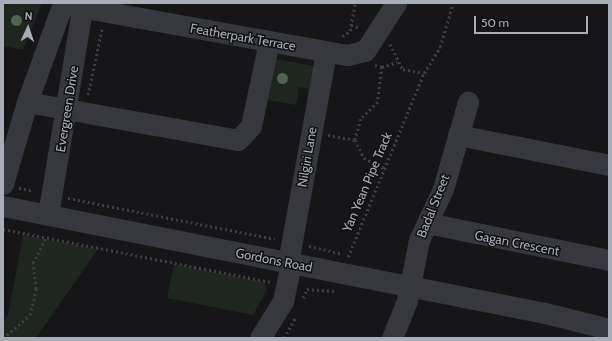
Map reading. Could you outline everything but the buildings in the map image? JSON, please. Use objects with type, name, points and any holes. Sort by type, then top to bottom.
[{"type":"street","name":"Featherpark Terrace","points":[[73,5],[326,52],[362,54],[377,35],[396,3]]},
{"type":"street","points":[[6,185],[27,102],[73,5]]},
{"type":"street","name":"Evergreen Drive","points":[[48,215],[63,194],[76,111],[73,5]]},
{"type":"street","points":[[27,102],[238,140],[248,133],[253,121],[269,41]]},
{"type":"street","name":"Nilgiri Lane","points":[[260,338],[282,302],[297,287],[290,263],[311,132],[326,52]]},
{"type":"street","name":"Badal Street","points":[[392,338],[409,288],[427,223],[443,189],[468,102]]},
{"type":"street","points":[[458,135],[609,165]]},
{"type":"street","name":"Gordons Road","points":[[3,206],[409,288],[554,314],[609,320]]},
{"type":"street","name":"Gagan Crescent","points":[[427,223],[609,260]]},
{"type":"street","points":[[554,314],[609,314]]},
{"type":"street","name":"Gordons Road","points":[[554,314],[609,329]]},
{"type":"path","name":"Yan Yean Pipe Track","points":[[297,287],[340,291],[344,274],[384,168],[424,73],[440,47],[452,3]]},
{"type":"path","points":[[76,111],[101,28],[109,30]]},
{"type":"path","points":[[377,35],[389,41],[397,62],[402,69],[424,73]]},
{"type":"path","points":[[384,168],[364,158],[355,140],[361,119],[378,102],[382,67],[397,62]]},
{"type":"path","points":[[311,132],[355,140]]},
{"type":"path","points":[[6,185],[63,194],[244,233]]},
{"type":"path","points":[[3,229],[297,287],[300,305]]},
{"type":"path","points":[[3,338],[30,315],[36,289],[33,263],[46,238]]},
{"type":"path","points":[[284,338],[298,310]]},
{"type":"shaded area","points":[[3,3],[42,3],[23,50],[3,46]]},
{"type":"shaded area","points":[[276,59],[314,66],[310,89],[299,87],[296,105],[268,100]]},
{"type":"shaded area","points":[[23,235],[98,249],[36,338],[3,338],[3,323],[8,315]]},
{"type":"shaded area","points":[[174,264],[264,282],[267,290],[253,315],[167,298]]}]
